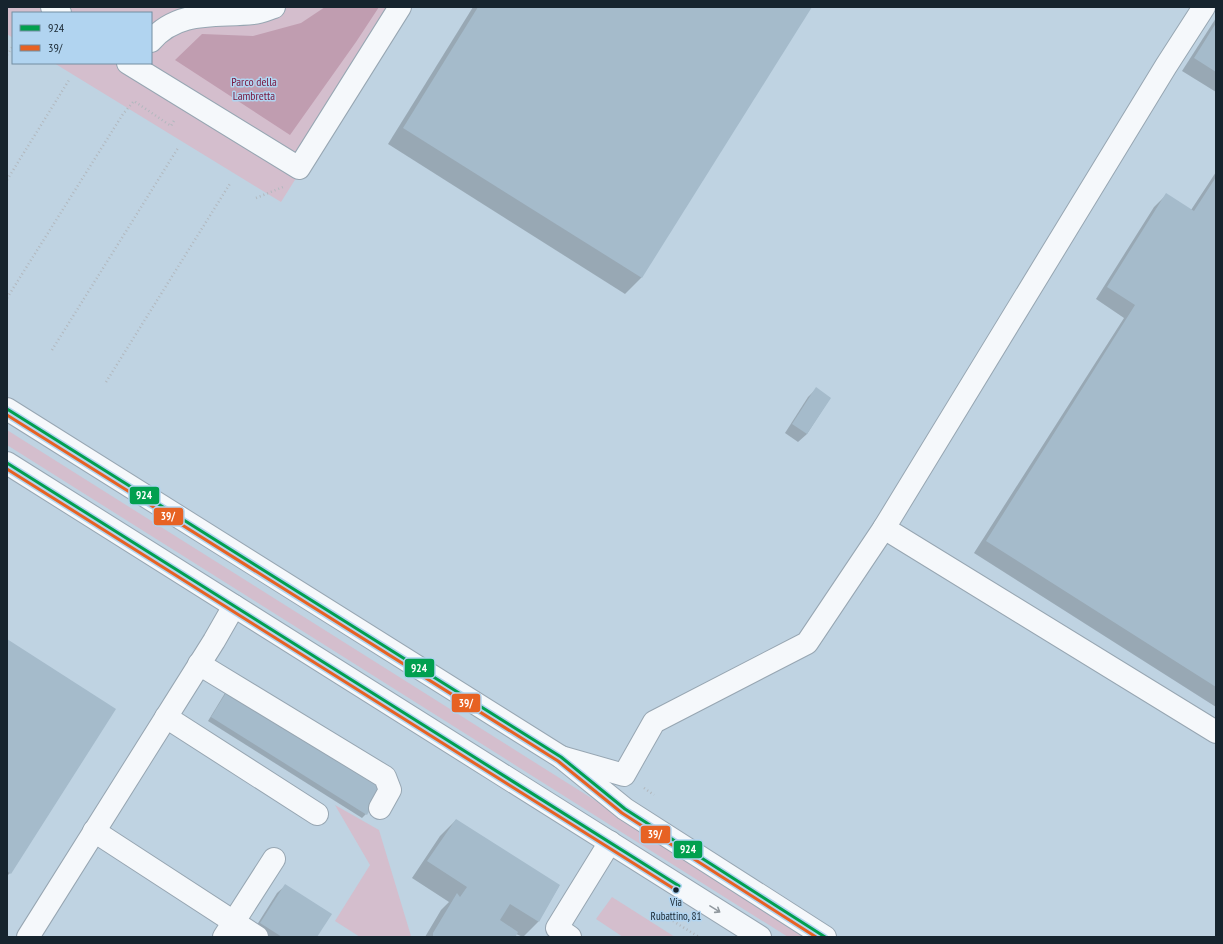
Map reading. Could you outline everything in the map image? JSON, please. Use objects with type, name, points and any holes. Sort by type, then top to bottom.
[{"type":"street","points":[[152,40],[157,34],[179,21],[207,15],[255,13],[274,7]]},
{"type":"street","points":[[130,64],[299,168],[400,7]]},
{"type":"street","points":[[561,758],[624,775],[654,722],[807,643],[884,528],[1166,66],[1204,7]]},
{"type":"street","points":[[7,409],[561,758],[625,809],[825,937]]},
{"type":"street","points":[[7,464],[760,937]]},
{"type":"street","points":[[884,528],[1216,732]]},
{"type":"street","points":[[28,937],[234,606]]},
{"type":"street","points":[[199,664],[385,777],[390,790],[380,808]]},
{"type":"street","points":[[166,717],[317,814]]},
{"type":"street","points":[[94,831],[229,929],[257,937]]},
{"type":"street","points":[[570,937],[557,928],[610,842]]},
{"type":"street","points":[[229,929],[274,859]]},
{"type":"path","points":[[7,180],[69,80]]},
{"type":"path","points":[[7,298],[123,114]]},
{"type":"path","points":[[52,350],[178,148]]},
{"type":"path","points":[[106,382],[231,182]]},
{"type":"path","points":[[673,921],[699,937]]},
{"type":"green space","name":"Parco della Lambretta","points":[[7,7],[404,7],[281,202],[56,64],[152,64],[152,12],[12,12],[12,37],[7,34]]},
{"type":"green space","points":[[325,7],[379,7],[290,135],[175,60],[202,34],[253,36],[301,23]]},
{"type":"green space","points":[[7,430],[812,937],[788,937],[7,445]]},
{"type":"green space","points":[[335,805],[379,830],[411,936],[410,937],[360,937],[335,921],[370,865]]},
{"type":"green space","points":[[612,897],[675,937],[623,937],[596,919]]},
{"type":"building","points":[[478,7],[812,7],[642,278],[403,128]]},
{"type":"building","points":[[1216,23],[1216,72],[1194,58]]},
{"type":"building","points":[[1216,177],[1216,687],[986,541],[1135,305],[1107,287],[1166,193],[1194,211]]},
{"type":"building","points":[[816,387],[831,398],[807,434],[792,424]]},
{"type":"building","points":[[7,639],[116,709],[11,874],[7,871]]},
{"type":"building","points":[[229,688],[383,788],[367,815],[211,717]]},
{"type":"building","points":[[456,819],[560,885],[539,922],[510,904],[500,920],[518,932],[517,937],[433,937],[433,933],[457,893],[460,897],[467,887],[427,861]]},
{"type":"building","points":[[285,884],[332,914],[317,937],[282,937],[260,923]]},
{"type":"transit line","name":"924","points":[[7,409],[561,757],[625,809],[825,937]]},
{"type":"transit line","name":"39/","points":[[7,415],[558,761],[622,813],[816,937]]},
{"type":"transit line","name":"924","points":[[7,463],[679,886]]},
{"type":"transit line","name":"39/","points":[[7,469],[676,890]]},
{"type":"place","name":"Via Rubattino, 81","points":[[676,890]]}]
